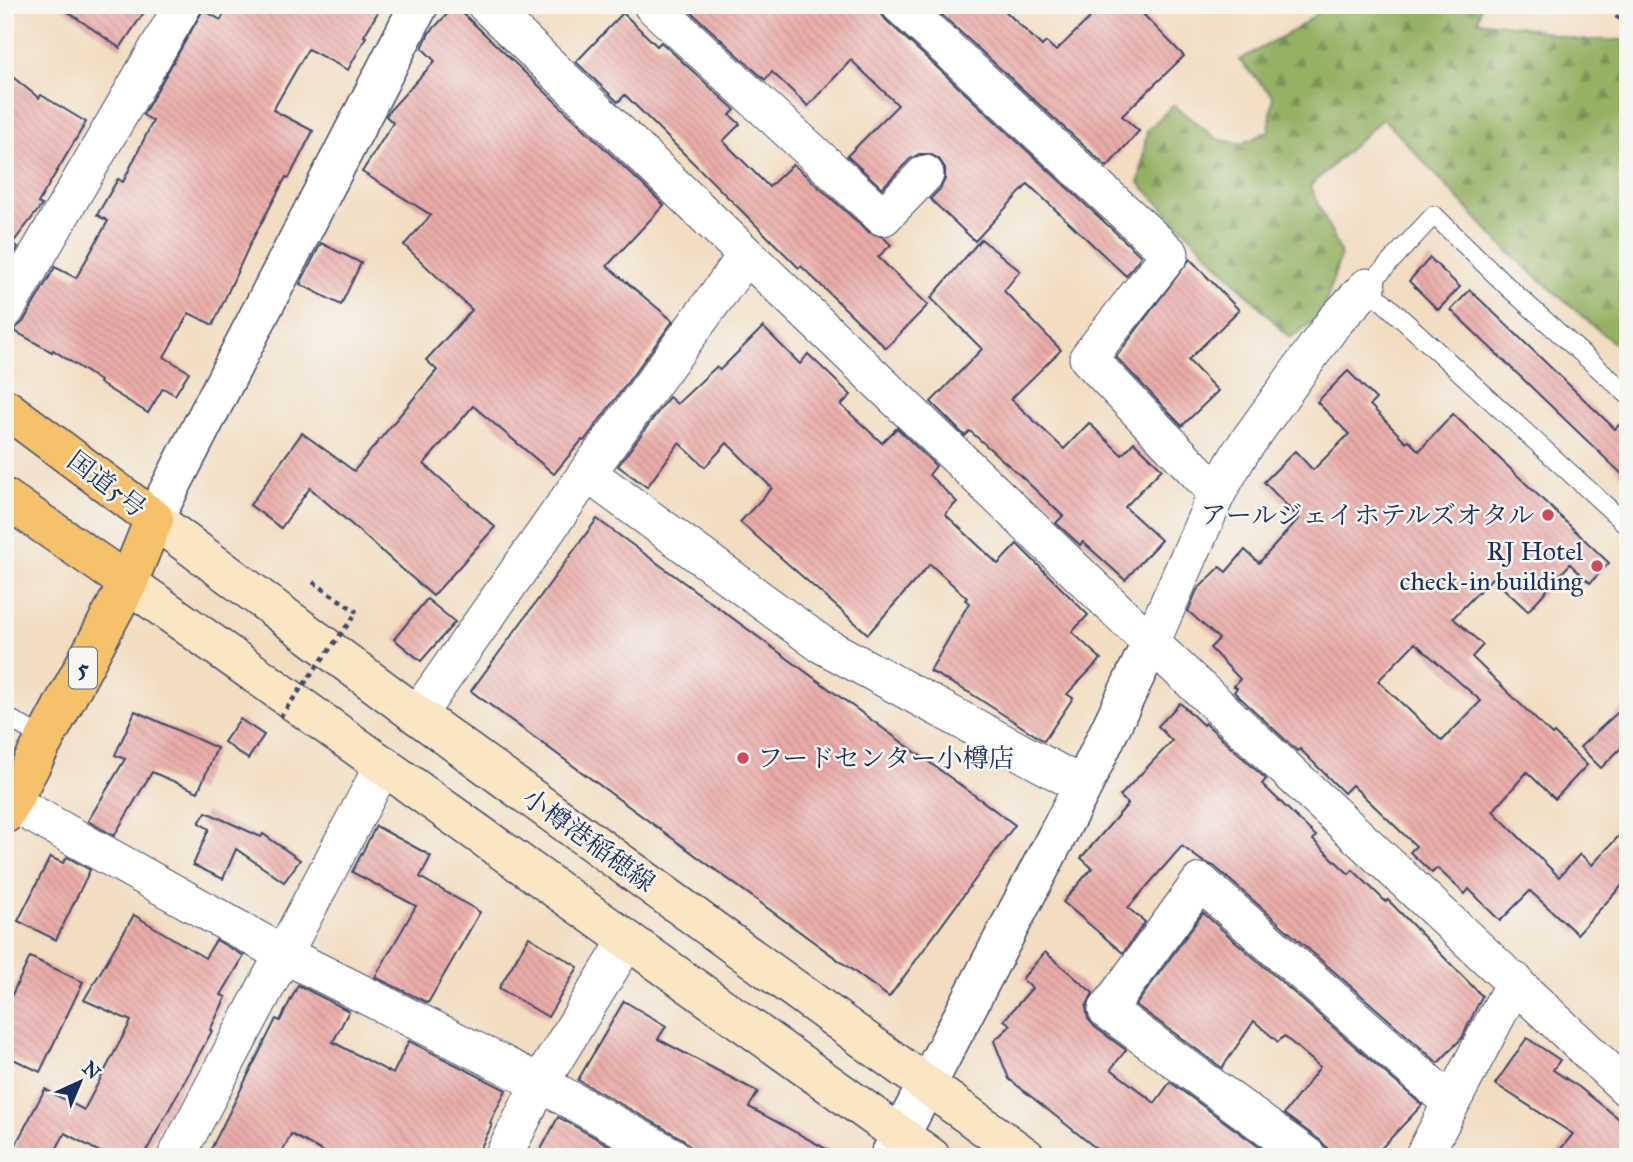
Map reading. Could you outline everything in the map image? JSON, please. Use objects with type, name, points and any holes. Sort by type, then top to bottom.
[{"type":"highway","name":"国道5号","points":[[5,408],[154,519],[128,583],[8,808]]},
{"type":"highway","points":[[5,498],[128,583]]},
{"type":"main road","name":"小樽港稲穂線","points":[[154,519],[417,715],[1027,1157]]},
{"type":"main road","points":[[128,583],[384,764],[907,1149]]},
{"type":"street","points":[[5,311],[183,5]]},
{"type":"street","points":[[154,519],[419,5]]},
{"type":"street","points":[[486,5],[1151,643],[1628,1089]]},
{"type":"street","points":[[652,5],[883,217],[925,174]]},
{"type":"street","points":[[900,5],[1170,254],[1088,358],[1217,493]]},
{"type":"street","points":[[417,715],[587,473],[746,256]]},
{"type":"street","points":[[907,1149],[928,1086],[1083,786],[1151,643],[1217,493],[1240,453],[1334,322],[1367,287]]},
{"type":"street","points":[[587,473],[821,644],[1083,786]]},
{"type":"street","points":[[176,1157],[384,764]]},
{"type":"street","points":[[8,808],[283,954],[540,1083],[673,1157]]},
{"type":"street","points":[[1308,1157],[1107,1010],[1200,882],[1451,1103]]},
{"type":"street","points":[[503,1157],[540,1083],[627,941]]},
{"type":"street","points":[[1423,1157],[1515,981]]},
{"type":"lane","points":[[1628,396],[1510,289],[1434,215],[1367,287],[1628,526]]},
{"type":"lane","points":[[5,716],[45,738]]},
{"type":"path","points":[[1600,5],[1628,24]]},
{"type":"path","points":[[280,717],[357,612],[313,582]]},
{"type":"green space","points":[[1328,5],[1481,5],[1478,21],[1520,26],[1578,40],[1628,40],[1628,350],[1611,341],[1508,252],[1383,118],[1310,186],[1341,254],[1322,315],[1290,338],[1139,183],[1147,131],[1173,105],[1217,139],[1242,144],[1269,131],[1273,96],[1239,60],[1295,30]]},
{"type":"building","points":[[58,5],[149,5],[120,48]]},
{"type":"building","points":[[228,5],[382,5],[348,70],[308,49],[273,110],[313,131],[250,244],[213,325],[189,313],[164,357],[189,372],[175,395],[163,388],[148,413],[53,350],[52,352],[13,330],[23,322],[55,267],[76,278],[108,221],[97,215],[118,179],[123,182],[153,121],[143,115],[203,10],[221,20]]},
{"type":"building","points":[[696,5],[880,5],[880,12],[886,20],[1141,256],[1126,276],[1028,184],[975,241],[930,199],[945,179],[945,168],[939,159],[930,154],[919,154],[910,159],[882,188],[847,156],[898,105],[851,60],[808,106],[772,72],[765,80],[690,11]]},
{"type":"building","points":[[931,5],[999,5],[1042,46],[1046,42],[1056,51],[1103,5],[1134,5],[1184,56],[1122,116],[1139,131],[1107,167]]},
{"type":"building","points":[[455,6],[664,205],[607,266],[673,321],[584,441],[582,440],[554,474],[473,406],[424,464],[495,527],[433,596],[310,488],[281,528],[250,505],[302,433],[354,471],[437,370],[426,360],[472,310],[404,245],[431,215],[362,172],[393,123],[386,116],[435,61],[422,48],[429,33]]},
{"type":"building","points":[[623,13],[657,46],[661,42],[735,110],[730,115],[740,124],[723,141],[769,187],[793,164],[869,232],[883,237],[891,245],[878,257],[928,305],[886,348],[801,266],[799,268],[625,95],[618,102],[576,62]]},
{"type":"building","points":[[5,71],[39,98],[41,95],[86,122],[38,203],[42,205],[12,244],[18,247],[5,269]]},
{"type":"building","points":[[981,239],[1020,271],[1004,291],[1061,350],[1011,399],[1064,449],[1089,423],[1122,455],[1134,442],[1162,469],[1125,507],[1161,540],[1125,580],[1083,542],[1080,545],[1056,523],[1063,516],[1024,479],[970,431],[965,436],[931,402],[982,349],[931,298]]},
{"type":"building","points":[[321,243],[361,263],[341,305],[300,284]]},
{"type":"building","points":[[1430,258],[1460,287],[1438,310],[1409,281]]},
{"type":"building","points":[[1190,259],[1239,310],[1188,360],[1218,391],[1182,426],[1116,357]]},
{"type":"building","points":[[1470,290],[1615,429],[1628,416],[1628,480],[1451,310]]},
{"type":"building","points":[[763,327],[800,364],[808,354],[851,395],[841,405],[882,443],[897,428],[936,466],[929,475],[957,502],[945,514],[998,564],[1017,544],[1088,615],[1072,632],[1101,659],[1067,694],[1073,698],[1044,741],[970,693],[930,671],[969,603],[965,600],[967,598],[930,564],[868,634],[740,522],[772,488],[727,443],[705,467],[679,443],[647,487],[618,466],[669,397],[677,404],[716,367],[720,370]]},
{"type":"building","points":[[1348,371],[1376,399],[1370,405],[1406,442],[1408,440],[1419,451],[1453,414],[1609,563],[1590,583],[1570,564],[1528,611],[1492,578],[1453,618],[1483,645],[1472,657],[1587,765],[1555,799],[1527,772],[1493,811],[1559,877],[1580,854],[1592,865],[1628,826],[1628,879],[1577,934],[1530,891],[1500,921],[1469,889],[1465,894],[1437,868],[1432,873],[1410,852],[1416,846],[1352,785],[1344,793],[1300,749],[1298,751],[1294,748],[1234,692],[1237,688],[1234,686],[1240,679],[1210,648],[1219,639],[1188,611],[1197,590],[1220,567],[1226,572],[1245,550],[1259,563],[1299,518],[1264,482],[1295,451],[1313,470],[1349,434],[1317,402]],"holes":[[[1415,643],[1481,701],[1442,741],[1378,681]]]},
{"type":"building","name":"フードセンター小樽店","points":[[597,519],[1015,825],[889,997],[471,691]]},
{"type":"building","points":[[427,599],[455,622],[421,661],[394,639]]},
{"type":"building","points":[[1180,703],[1266,779],[1262,784],[1316,836],[1313,840],[1349,874],[1353,870],[1386,902],[1388,900],[1482,996],[1462,1038],[1438,1063],[1214,866],[1202,861],[1182,846],[1128,908],[1145,922],[1123,953],[1063,902],[1092,868],[1081,858],[1128,804],[1120,796],[1172,741],[1158,726]]},
{"type":"building","points":[[1628,703],[1628,741],[1601,768],[1580,747]]},
{"type":"building","points":[[135,711],[217,748],[198,792],[152,772],[114,836],[88,821],[125,759],[115,755]]},
{"type":"building","points":[[240,719],[264,735],[248,759],[224,742]]},
{"type":"building","points":[[206,812],[261,837],[263,834],[300,860],[284,882],[236,849],[223,879],[193,865],[209,829],[199,823]]},
{"type":"building","points":[[376,826],[431,856],[420,877],[480,912],[428,1003],[375,977],[416,906],[352,872]]},
{"type":"building","points":[[50,857],[63,863],[67,857],[90,870],[56,940],[18,921]]},
{"type":"building","points":[[1203,913],[1422,1105],[1373,1157],[1329,1157],[1327,1148],[1321,1141],[1284,1114],[1320,1067],[1284,1036],[1278,1042],[1254,1021],[1222,1068],[1136,1005]]},
{"type":"building","points":[[134,915],[205,958],[216,940],[244,956],[221,995],[226,997],[210,1030],[212,1031],[143,1157],[109,1157],[65,1133],[52,1157],[9,1157],[45,1089],[84,1110],[131,1021],[84,1000]]},
{"type":"building","points":[[529,937],[578,967],[548,1017],[499,988]]},
{"type":"building","points":[[1045,952],[1093,993],[1086,1007],[1088,1019],[1126,1050],[1111,1069],[1155,1103],[1170,1082],[1262,1149],[1256,1157],[1107,1157],[1009,1079],[994,1041],[1011,1025],[1004,1020],[1032,988],[1022,979]]},
{"type":"building","points":[[30,957],[83,982],[40,1072],[5,1055],[5,1009]]},
{"type":"building","points":[[298,985],[349,1011],[333,1042],[393,1074],[409,1041],[506,1090],[476,1157],[333,1157],[291,1134],[280,1157],[207,1157],[276,1019],[280,1021]]},
{"type":"building","points":[[624,1001],[666,1026],[658,1039],[758,1092],[749,1107],[841,1157],[704,1157],[692,1150],[683,1139],[578,1080]]},
{"type":"building","points":[[1527,1038],[1560,1060],[1553,1070],[1628,1126],[1628,1157],[1554,1157],[1573,1134],[1495,1084]]},
{"type":"building","points":[[558,1117],[614,1148],[609,1157],[537,1157]]},
{"type":"place","name":"アールジェイホテルズオタル","points":[[1548,515]]},
{"type":"place","name":"RJ Hotel check-in building","points":[[1597,566]]},
{"type":"place","name":"フードセンター小樽店","points":[[743,758]]}]
